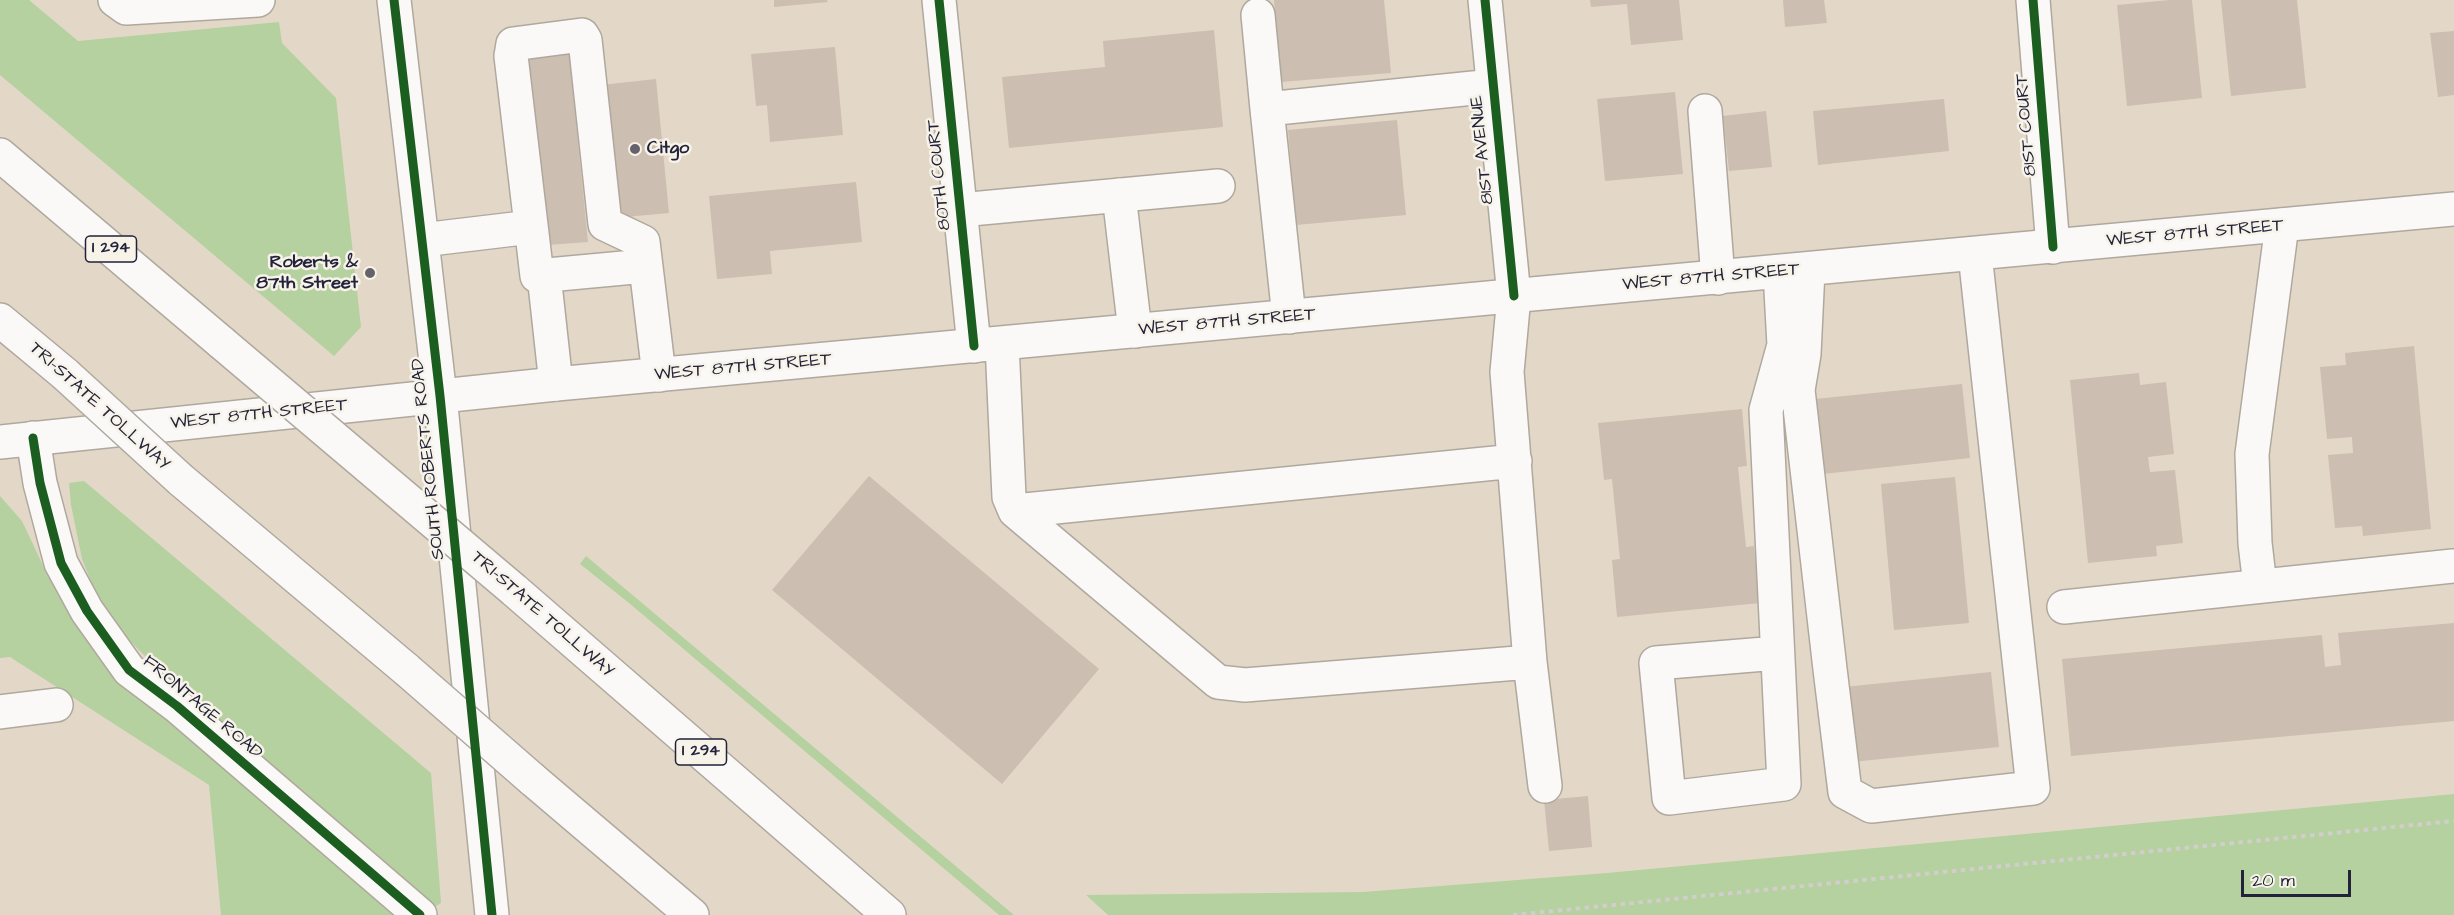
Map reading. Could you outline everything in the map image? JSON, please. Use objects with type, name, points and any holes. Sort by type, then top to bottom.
[{"type":"main road","points":[[115,0],[126,8],[258,0]]},
{"type":"main road","name":"SOUTH ROBERTS ROAD","points":[[394,0],[440,396],[492,915]]},
{"type":"main road","name":"80TH COURT","points":[[939,0],[960,210],[988,345],[1009,497],[1015,511]]},
{"type":"main road","name":"81ST AVENUE","points":[[1485,0],[1514,296],[1507,372],[1530,662],[1545,786]]},
{"type":"main road","name":"81ST COURT","points":[[2033,0],[2053,247]]},
{"type":"main road","points":[[1258,15],[1289,317]]},
{"type":"main road","points":[[645,266],[537,276],[511,56],[513,44],[582,35],[585,40],[605,224],[643,242],[659,375]]},
{"type":"main road","points":[[1267,109],[1493,86]]},
{"type":"main road","points":[[1705,111],[1718,278]]},
{"type":"main road","name":"TRI-STATE TOLLWAY","points":[[0,155],[514,590],[889,915]]},
{"type":"main road","points":[[960,210],[1218,186]]},
{"type":"main road","points":[[1119,195],[1136,331]]},
{"type":"main road","name":"WEST 87TH STREET","points":[[0,442],[556,384],[2454,209]]},
{"type":"main road","points":[[2260,586],[2255,543],[2252,454],[2282,225]]},
{"type":"main road","points":[[422,240],[531,227]]},
{"type":"main road","points":[[1794,271],[1804,354],[1798,390],[1845,792],[1872,806],[2033,788],[1975,254]]},
{"type":"main road","points":[[1777,653],[1656,663],[1669,798],[1784,784],[1766,410],[1784,345],[1794,271]]},
{"type":"main road","points":[[544,275],[556,384]]},
{"type":"main road","name":"TRI-STATE TOLLWAY","points":[[0,320],[64,374],[181,480],[407,670],[692,915]]},
{"type":"main road","name":"FRONTAGE ROAD","points":[[33,438],[40,483],[61,563],[87,611],[129,670],[177,706],[420,915]]},
{"type":"main road","points":[[1015,511],[1515,461]]},
{"type":"main road","points":[[1015,511],[1218,682],[1245,685],[1530,662]]},
{"type":"main road","points":[[2064,607],[2453,566]]},
{"type":"main road","points":[[0,712],[56,705]]},
{"type":"path","points":[[1514,915],[2454,821]]},
{"type":"green space","points":[[0,0],[29,0],[78,41],[279,22],[282,43],[336,98],[361,327],[334,356],[0,75]]},
{"type":"green space","points":[[84,481],[431,773],[441,903],[435,907],[307,795],[166,677],[124,635],[98,599],[82,559],[69,483]]},
{"type":"green space","points":[[0,496],[22,521],[48,576],[75,613],[274,806],[397,915],[221,915],[209,785],[10,657],[0,658]]},
{"type":"green space","points":[[586,556],[1014,915],[999,915],[580,564]]},
{"type":"green space","points":[[2454,794],[2454,915],[1108,915],[1086,895],[1363,892],[1607,873]]},
{"type":"building","points":[[774,0],[827,0],[828,2],[774,7]]},
{"type":"building","points":[[1274,0],[1384,0],[1391,73],[1281,82]]},
{"type":"building","points":[[1590,0],[1679,0],[1683,40],[1631,45],[1627,4],[1591,7]]},
{"type":"building","points":[[1783,0],[1824,0],[1827,23],[1785,27]]},
{"type":"building","points":[[2192,0],[2202,98],[2127,106],[2117,5]]},
{"type":"building","points":[[2221,0],[2297,0],[2306,88],[2231,96]]},
{"type":"building","points":[[1214,30],[1223,127],[1009,148],[1002,77],[1105,67],[1103,41]]},
{"type":"building","points":[[2454,31],[2454,95],[2438,97],[2430,33]]},
{"type":"building","points":[[835,47],[843,135],[770,142],[767,105],[756,106],[751,54]]},
{"type":"building","points":[[569,52],[588,242],[547,245],[528,55]]},
{"type":"building","name":"Citgo","points":[[656,79],[669,213],[614,218],[601,85]]},
{"type":"building","points":[[1675,92],[1683,174],[1605,181],[1597,99]]},
{"type":"building","points":[[1944,99],[1949,151],[1818,165],[1813,111]]},
{"type":"building","points":[[1766,111],[1772,167],[1729,171],[1723,116]]},
{"type":"building","points":[[1397,120],[1406,215],[1296,225],[1288,130]]},
{"type":"building","points":[[856,182],[862,242],[770,251],[772,274],[717,279],[709,196]]},
{"type":"building","points":[[2414,346],[2431,529],[2363,536],[2362,526],[2335,528],[2328,455],[2353,453],[2352,437],[2327,439],[2320,367],[2346,365],[2345,353]]},
{"type":"building","points":[[2139,373],[2140,385],[2166,382],[2174,454],[2148,457],[2150,472],[2175,470],[2183,543],[2156,546],[2157,556],[2088,563],[2070,380]]},
{"type":"building","points":[[1962,384],[1970,458],[1823,474],[1815,399]]},
{"type":"building","points":[[1742,409],[1747,466],[1738,467],[1746,547],[1754,546],[1760,603],[1617,617],[1612,560],[1620,559],[1612,479],[1604,480],[1598,423]]},
{"type":"building","points":[[869,476],[1099,669],[1002,784],[772,590]]},
{"type":"building","points":[[1955,477],[1969,623],[1894,630],[1881,484]]},
{"type":"building","points":[[2454,623],[2454,721],[2071,756],[2062,659],[2322,635],[2325,667],[2341,665],[2338,633]]},
{"type":"building","points":[[1991,672],[1999,747],[1852,762],[1844,687]]},
{"type":"building","points":[[1588,796],[1592,847],[1549,851],[1544,800]]},
{"type":"cycle path","points":[[394,0],[440,396],[492,915]]},
{"type":"cycle path","points":[[939,0],[974,346]]},
{"type":"cycle path","points":[[1485,0],[1514,296]]},
{"type":"cycle path","points":[[2033,0],[2053,247]]},
{"type":"cycle path","points":[[33,438],[40,483],[61,563],[87,611],[129,670],[177,706],[420,915]]},
{"type":"place","name":"Citgo","points":[[635,149]]},
{"type":"place","name":"Roberts & 87th Street","points":[[370,273]]}]
